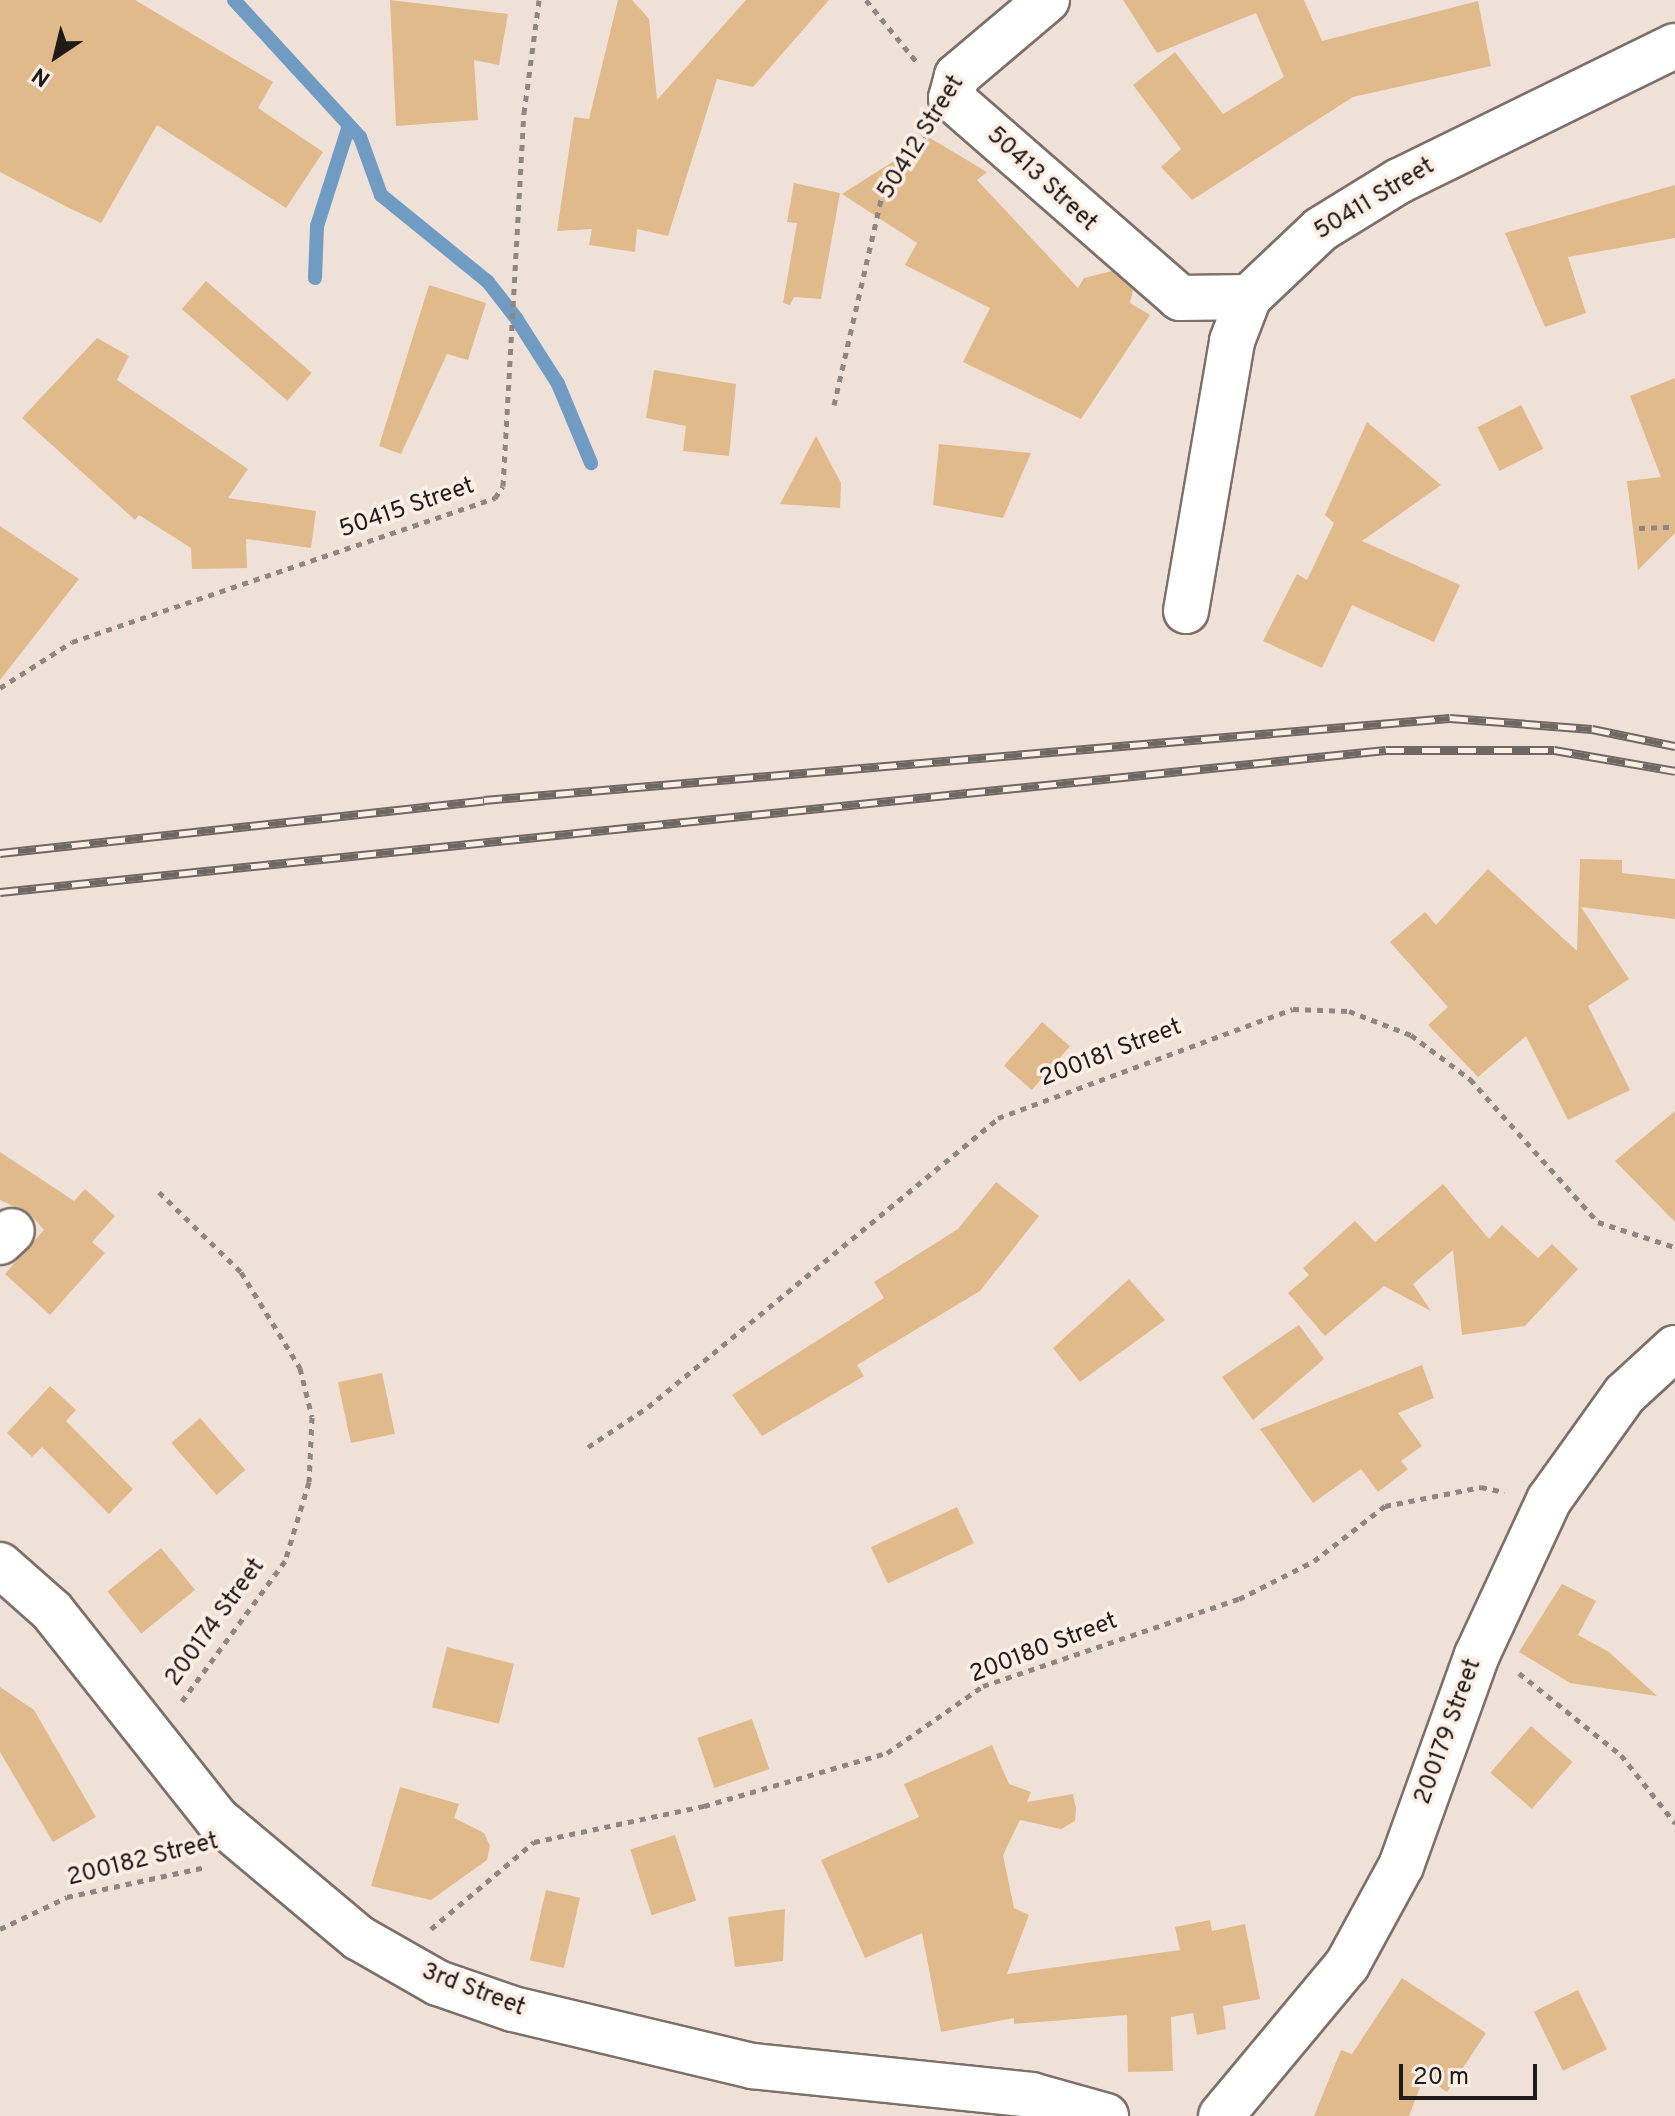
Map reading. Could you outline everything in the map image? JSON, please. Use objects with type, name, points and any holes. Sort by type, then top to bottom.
[{"type":"street","name":"50412 Street","points":[[951,98],[957,76],[1047,0]]},
{"type":"street","name":"50411 Street","points":[[1186,611],[1232,341],[1249,297],[1321,229],[1399,181],[1675,46]]},
{"type":"street","name":"50413 Street","points":[[951,98],[1180,298],[1249,297]]},
{"type":"street","name":"200179 Street","points":[[1221,2116],[1347,1965],[1401,1866],[1477,1655],[1549,1500],[1625,1394],[1675,1348]]},
{"type":"street","name":"3rd Street","points":[[0,1565],[52,1611],[150,1739],[252,1851],[395,1959],[438,1983],[513,2009],[678,2050],[844,2079],[1031,2095],[1106,2116]]},
{"type":"path","name":"50415 Street","points":[[0,688],[72,642],[495,498],[503,486],[524,113],[539,0]]},
{"type":"path","points":[[866,0],[951,98]]},
{"type":"path","name":"50412 Street","points":[[834,405],[882,196],[951,98]]},
{"type":"path","points":[[1639,528],[1675,527]]},
{"type":"path","name":"200181 Street","points":[[588,1447],[648,1407],[998,1118],[1293,1009],[1349,1011],[1411,1035],[1470,1079],[1598,1222],[1675,1247]]},
{"type":"path","name":"200174 Street","points":[[150,1739],[285,1561],[309,1482],[312,1417],[300,1368],[241,1272],[159,1192]]},
{"type":"path","name":"200180 Street","points":[[395,1959],[534,1842],[704,1806],[887,1753],[983,1686],[1239,1599],[1314,1561],[1385,1506],[1481,1487],[1549,1500]]},
{"type":"path","points":[[1477,1655],[1531,1678],[1621,1755],[1675,1823]]},
{"type":"path","name":"200182 Street","points":[[0,1929],[67,1897],[252,1851]]},
{"type":"building","points":[[0,0],[135,0],[273,82],[258,108],[323,152],[286,208],[157,125],[101,223],[69,208],[0,172]]},
{"type":"building","points":[[390,0],[508,14],[499,65],[474,60],[478,120],[396,126]]},
{"type":"building","points":[[618,0],[632,0],[649,19],[657,100],[746,0],[829,0],[753,87],[717,79],[668,236],[637,229],[635,252],[589,245],[592,229],[557,231],[574,117],[589,119]]},
{"type":"building","points":[[1123,0],[1304,0],[1322,41],[1478,1],[1491,66],[1353,97],[1192,200],[1161,167],[1181,149],[1133,85],[1175,52],[1223,114],[1284,77],[1256,13],[1157,53]]},
{"type":"building","points":[[930,138],[987,172],[977,180],[1078,288],[1084,278],[1112,271],[1133,290],[1130,303],[1150,315],[1081,419],[963,362],[990,308],[905,265],[917,243],[842,194]]},
{"type":"building","points":[[794,183],[840,193],[821,299],[794,297],[790,305],[783,303],[797,223],[787,222]]},
{"type":"building","points":[[1675,185],[1675,238],[1568,257],[1586,313],[1545,327],[1505,233]]},
{"type":"building","points":[[206,281],[312,373],[287,401],[182,309]]},
{"type":"building","points":[[429,285],[486,303],[468,360],[447,354],[401,454],[379,446]]},
{"type":"building","points":[[97,338],[129,356],[117,380],[248,469],[228,498],[316,511],[311,548],[246,539],[247,568],[192,569],[191,548],[139,515],[135,520],[22,418]]},
{"type":"building","points":[[654,370],[736,384],[729,456],[683,451],[686,426],[646,418]]},
{"type":"building","points":[[1675,378],[1675,533],[1638,570],[1627,481],[1661,477],[1630,396]]},
{"type":"building","points":[[1521,405],[1543,449],[1500,471],[1477,427]]},
{"type":"building","points":[[1367,422],[1441,485],[1362,541],[1460,585],[1434,642],[1352,605],[1322,668],[1263,641],[1297,574],[1307,580],[1334,523],[1325,515]]},
{"type":"building","points":[[816,436],[841,483],[840,508],[780,504]]},
{"type":"building","points":[[939,444],[1031,453],[1003,518],[933,505]]},
{"type":"building","points":[[0,526],[79,579],[0,680]]},
{"type":"building","points":[[1580,859],[1622,860],[1622,873],[1675,879],[1675,919],[1581,907],[1629,979],[1588,1006],[1630,1090],[1568,1120],[1526,1036],[1478,1077],[1428,1025],[1448,1007],[1390,942],[1425,912],[1436,925],[1488,869],[1577,951]]},
{"type":"building","points":[[1042,1022],[1070,1046],[1032,1090],[1004,1066]]},
{"type":"building","points":[[1675,1111],[1675,1222],[1615,1161]]},
{"type":"building","points":[[0,1152],[74,1201],[85,1189],[115,1216],[92,1242],[105,1253],[50,1315],[5,1274],[44,1230],[30,1214],[0,1200]]},
{"type":"building","points":[[996,1182],[1039,1216],[980,1291],[857,1365],[864,1376],[762,1436],[732,1395],[884,1298],[874,1282],[958,1229]]},
{"type":"building","points":[[1443,1184],[1489,1239],[1502,1225],[1538,1258],[1552,1244],[1578,1269],[1525,1326],[1462,1335],[1453,1250],[1413,1284],[1431,1311],[1384,1286],[1325,1336],[1288,1293],[1309,1275],[1303,1268],[1355,1221],[1375,1242]]},
{"type":"building","points":[[1129,1279],[1165,1320],[1080,1382],[1053,1348]]},
{"type":"building","points":[[1299,1325],[1324,1359],[1253,1420],[1222,1377]]},
{"type":"building","points":[[1422,1365],[1434,1398],[1398,1413],[1422,1446],[1401,1461],[1408,1469],[1378,1492],[1361,1469],[1313,1503],[1260,1429]]},
{"type":"building","points":[[382,1373],[395,1434],[351,1443],[338,1382]]},
{"type":"building","points":[[50,1386],[76,1410],[66,1421],[133,1489],[109,1514],[42,1447],[32,1457],[7,1433]]},
{"type":"building","points":[[200,1418],[245,1470],[217,1495],[171,1443]]},
{"type":"building","points":[[957,1507],[974,1543],[888,1583],[871,1547]]},
{"type":"building","points":[[161,1548],[195,1590],[141,1633],[107,1591]]},
{"type":"building","points":[[1562,1584],[1596,1601],[1578,1635],[1609,1652],[1657,1696],[1570,1683],[1519,1652]]},
{"type":"building","points":[[447,1647],[514,1664],[499,1724],[432,1707]]},
{"type":"building","points":[[0,1687],[34,1710],[96,1817],[53,1842],[0,1752]]},
{"type":"building","points":[[752,1719],[769,1769],[714,1788],[697,1738]]},
{"type":"building","points":[[1531,1726],[1573,1762],[1532,1809],[1490,1773]]},
{"type":"building","points":[[992,1745],[1009,1784],[1031,1792],[1027,1802],[1073,1794],[1076,1809],[1075,1821],[1061,1829],[1020,1820],[1003,1855],[1014,1908],[1029,1915],[1007,1974],[1180,1950],[1175,1927],[1210,1920],[1212,1931],[1245,1924],[1260,1999],[1223,2006],[1226,2029],[1197,2035],[1193,2013],[1171,2017],[1173,2071],[1128,2072],[1127,2015],[1014,2024],[1014,2018],[941,2032],[922,1933],[865,1958],[821,1860],[919,1817],[904,1784]]},
{"type":"building","points":[[400,1787],[459,1804],[454,1818],[484,1833],[490,1846],[487,1860],[431,1900],[371,1886]]},
{"type":"building","points":[[675,1835],[696,1901],[652,1915],[630,1850]]},
{"type":"building","points":[[546,1890],[580,1898],[564,1968],[530,1960]]},
{"type":"building","points":[[785,1909],[783,1961],[735,1967],[728,1917]]},
{"type":"building","points":[[1402,1978],[1486,2033],[1447,2092],[1424,2077],[1409,2116],[1314,2116],[1341,2050],[1352,2054]]},
{"type":"building","points":[[1578,1990],[1607,2049],[1563,2071],[1534,2011]]},
{"type":"waterway","points":[[234,0],[360,137],[381,195],[488,282],[516,318],[558,384],[591,463]]},
{"type":"waterway","points":[[315,278],[317,226],[349,126]]},
{"type":"railway","points":[[0,853],[484,800],[1450,718],[1592,729],[1675,746]]},
{"type":"railway","points":[[0,892],[1386,750],[1554,750],[1675,771]]}]
